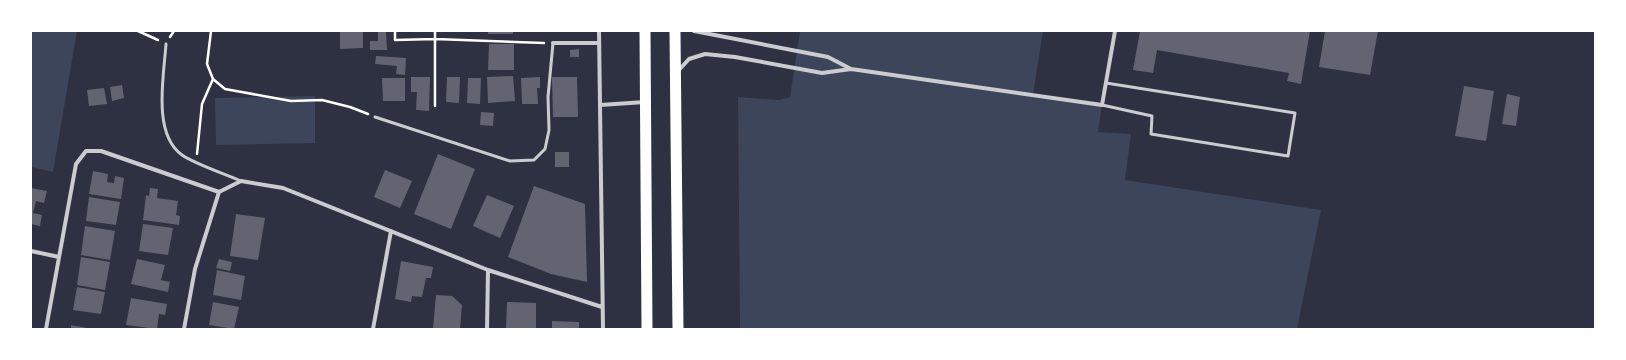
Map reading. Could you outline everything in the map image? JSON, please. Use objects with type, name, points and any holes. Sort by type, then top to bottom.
[{"type":"highway","points":[[645,31],[647,329]]},
{"type":"highway","points":[[674,31],[678,329]]},
{"type":"street","points":[[599,31],[603,329]]},
{"type":"street","points":[[694,31],[828,57],[851,69]]},
{"type":"street","points":[[675,75],[689,59],[706,54],[822,73],[851,69],[1102,106],[1115,31]]},
{"type":"street","points":[[553,43],[599,43]]},
{"type":"street","points":[[600,105],[646,102]]},
{"type":"street","points":[[46,329],[76,164],[86,151],[101,151],[219,192],[241,181],[283,188],[488,270],[602,307]]},
{"type":"street","points":[[184,329],[195,269],[219,192]]},
{"type":"street","points":[[373,329],[391,231]]},
{"type":"street","points":[[31,251],[59,257]]},
{"type":"street","points":[[487,329],[488,270]]},
{"type":"lane","points":[[375,117],[510,161],[534,160],[545,150],[549,130],[548,97],[553,43]]},
{"type":"lane","points":[[166,44],[162,118],[168,137],[181,154],[241,181]]},
{"type":"lane","points":[[1102,106],[1152,116],[1151,134],[1288,156],[1295,113],[1106,83]]},
{"type":"path","points":[[138,31],[166,44]]},
{"type":"path","points":[[211,31],[207,64],[213,79],[225,89],[291,101],[322,100],[350,107],[375,117]]},
{"type":"path","points":[[395,31],[395,40],[434,39],[553,43]]},
{"type":"path","points":[[434,31],[435,106]]},
{"type":"path","points":[[196,161],[202,104],[213,79]]},
{"type":"shaded area","points":[[31,31],[77,31],[53,172],[31,167]]},
{"type":"shaded area","points":[[800,31],[1043,31],[1033,95],[1102,105],[1098,132],[1131,134],[1125,180],[1321,210],[1297,329],[740,329],[738,97],[779,100],[790,97]]},
{"type":"shaded area","points":[[315,96],[315,143],[216,145],[215,98]]},
{"type":"building","points":[[340,31],[363,31],[363,48],[340,49]]},
{"type":"building","points":[[378,31],[386,31],[387,50],[370,50],[370,41],[378,41]]},
{"type":"building","points":[[488,31],[513,31],[513,34],[488,34]]},
{"type":"building","points":[[1140,31],[1310,31],[1301,84],[1287,81],[1289,73],[1157,50],[1153,73],[1133,70]]},
{"type":"building","points":[[1325,31],[1378,31],[1370,75],[1319,67]]},
{"type":"building","points":[[489,44],[514,44],[514,70],[488,70]]},
{"type":"building","points":[[579,49],[579,57],[570,57],[570,50]]},
{"type":"building","points":[[376,56],[406,58],[405,75],[396,74],[397,66],[375,64]]},
{"type":"building","points":[[513,76],[515,101],[488,103],[487,77]]},
{"type":"building","points":[[411,77],[430,77],[429,111],[416,110],[417,92],[411,92]]},
{"type":"building","points":[[447,77],[460,77],[459,103],[446,102]]},
{"type":"building","points":[[540,77],[540,88],[537,88],[538,104],[522,104],[521,78]]},
{"type":"building","points":[[552,77],[577,77],[578,117],[553,117]]},
{"type":"building","points":[[382,78],[405,78],[405,101],[383,101]]},
{"type":"building","points":[[468,78],[481,78],[480,104],[467,103]]},
{"type":"building","points":[[122,85],[124,98],[112,101],[110,87]]},
{"type":"building","points":[[1464,86],[1494,91],[1486,141],[1455,136]]},
{"type":"building","points":[[104,88],[107,104],[89,106],[87,90]]},
{"type":"building","points":[[1507,94],[1520,97],[1516,126],[1502,124]]},
{"type":"building","points":[[481,112],[494,113],[493,126],[480,125]]},
{"type":"building","points":[[555,152],[569,152],[569,167],[555,167]]},
{"type":"building","points":[[438,154],[475,169],[451,229],[414,214]]},
{"type":"building","points":[[385,170],[412,181],[400,208],[374,197]]},
{"type":"building","points":[[93,171],[108,174],[107,182],[114,183],[115,176],[124,178],[121,199],[89,194]]},
{"type":"building","points":[[534,186],[585,204],[587,282],[551,274],[508,257]]},
{"type":"building","points":[[31,188],[47,191],[44,203],[36,201],[33,213],[42,215],[40,226],[31,224]]},
{"type":"building","points":[[150,188],[158,189],[157,198],[178,201],[176,215],[180,216],[179,225],[143,220],[146,195],[149,196]]},
{"type":"building","points":[[487,195],[514,206],[500,238],[473,226]]},
{"type":"building","points":[[89,197],[120,202],[116,225],[86,221]]},
{"type":"building","points":[[236,214],[265,218],[258,260],[230,256]]},
{"type":"building","points":[[143,224],[173,228],[168,255],[139,251]]},
{"type":"building","points":[[85,226],[115,231],[110,260],[81,255]]},
{"type":"building","points":[[81,257],[110,262],[105,290],[77,285]]},
{"type":"building","points":[[137,259],[165,265],[161,280],[170,282],[168,292],[131,284]]},
{"type":"building","points":[[219,259],[232,262],[230,271],[216,268]]},
{"type":"building","points":[[401,261],[433,267],[431,278],[426,278],[422,297],[412,296],[411,302],[395,299]]},
{"type":"building","points":[[217,270],[245,276],[241,300],[213,295]]},
{"type":"building","points":[[77,287],[105,292],[101,314],[73,310]]},
{"type":"building","points":[[436,295],[452,296],[462,305],[460,329],[433,329]]},
{"type":"building","points":[[131,298],[167,304],[165,315],[159,314],[157,329],[126,325]]},
{"type":"building","points":[[213,302],[239,307],[234,329],[209,325]]},
{"type":"building","points":[[507,302],[536,303],[536,329],[506,329]]},
{"type":"building","points":[[552,321],[579,322],[579,329],[552,329]]},
{"type":"building","points":[[71,325],[87,328],[87,329],[71,329]]}]
